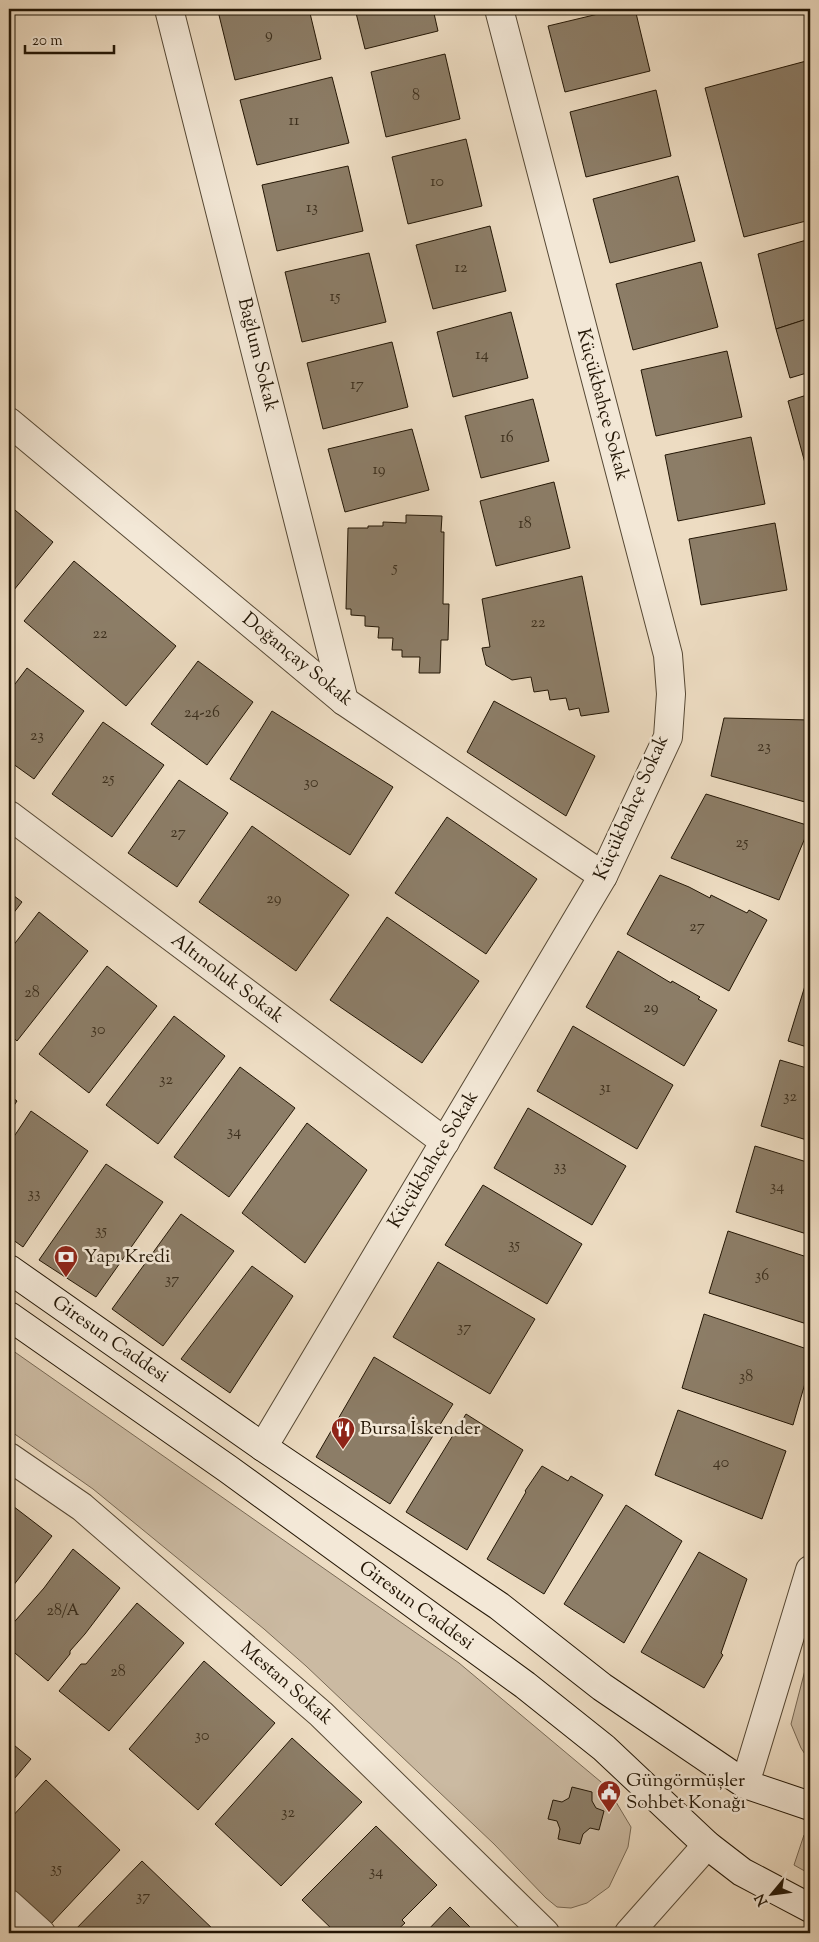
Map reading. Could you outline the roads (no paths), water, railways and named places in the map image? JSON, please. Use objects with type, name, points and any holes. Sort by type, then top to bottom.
[{"type":"street","name":"Bağlum Sokak","points":[[169,9],[344,701]]},
{"type":"street","name":"Küçükbahçe Sokak","points":[[263,1447],[603,876],[668,737],[671,694],[668,655],[499,9]]},
{"type":"street","name":"Doğançay Sokak","points":[[9,422],[344,701],[603,876]]},
{"type":"street","name":"Altınoluk Sokak","points":[[9,815],[445,1142]]},
{"type":"street","name":"Giresun Caddesi","points":[[9,1269],[263,1447],[500,1606],[602,1687],[745,1784],[810,1806]]},
{"type":"street","name":"Giresun Caddesi","points":[[9,1316],[228,1469],[525,1685],[604,1748],[707,1845],[742,1872],[810,1908]]},
{"type":"street","name":"Mestan Sokak","points":[[9,1457],[82,1508],[321,1714],[544,1933]]},
{"type":"street","points":[[745,1784],[810,1570]]},
{"type":"street","points":[[629,1933],[707,1845]]},
{"type":"street","points":[[9,1904],[41,1933]]},
{"type":"place","name":"Yapı Kredi","points":[[66,1278]]},
{"type":"place","name":"Bursa İskender","points":[[343,1450]]},
{"type":"place","name":"Güngörmüşler Sohbet Konağı","points":[[609,1813]]}]
